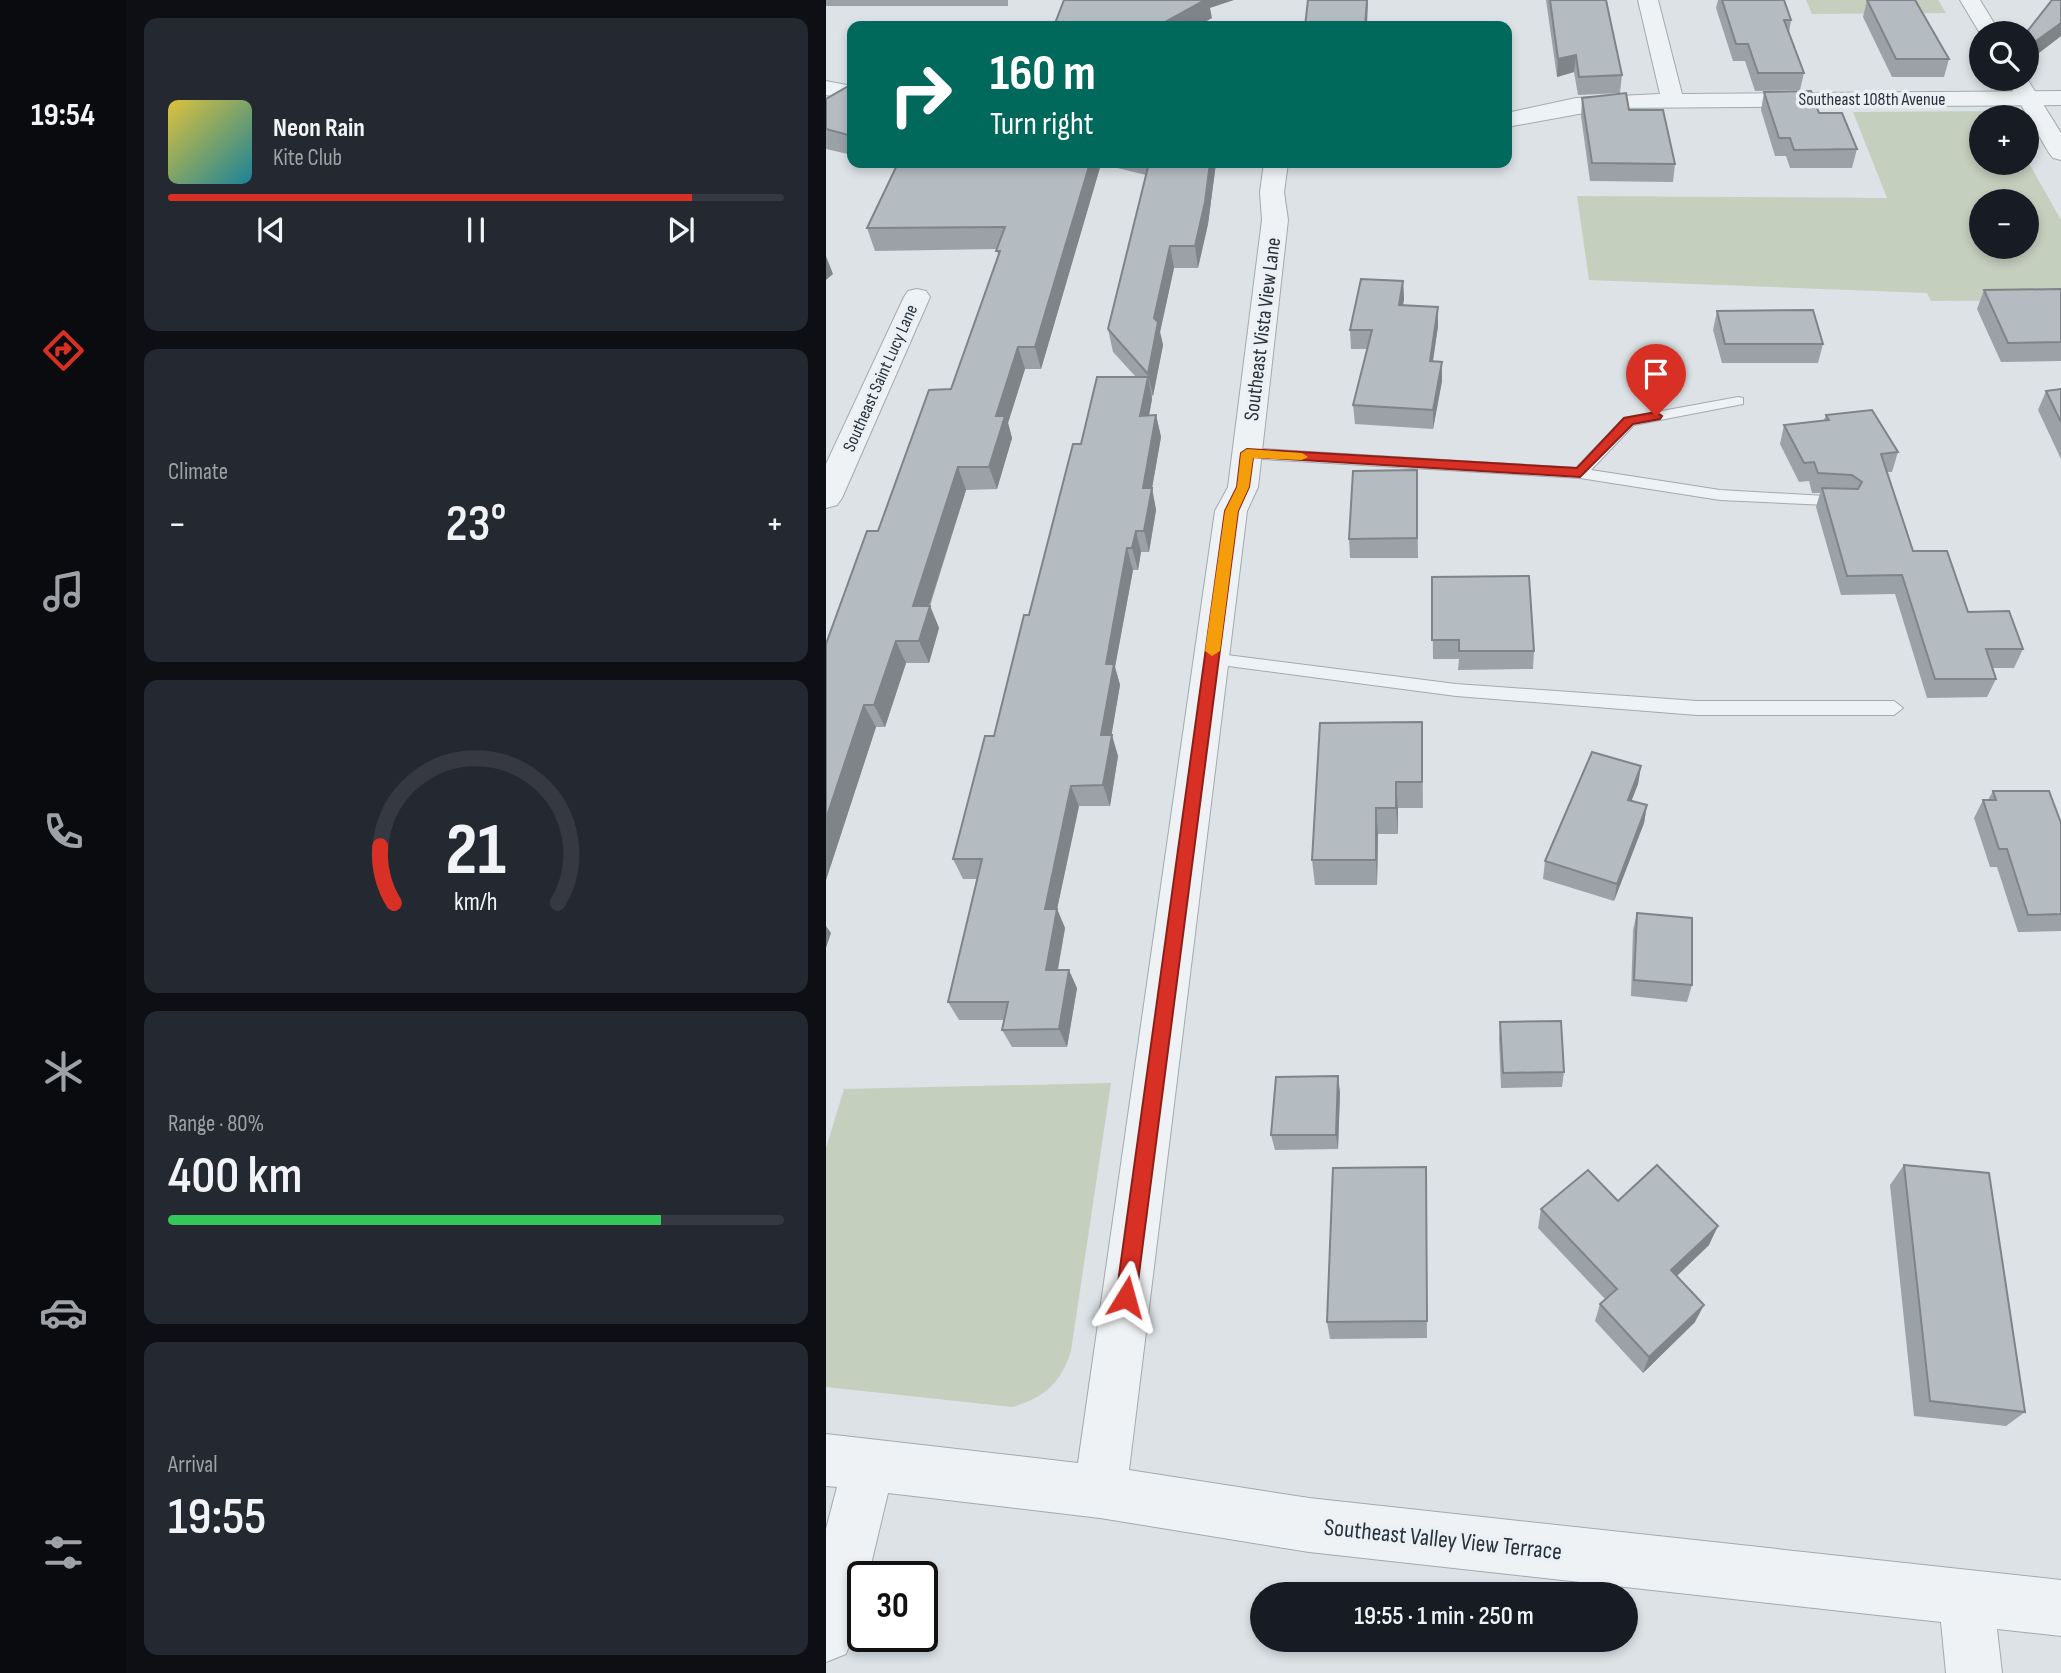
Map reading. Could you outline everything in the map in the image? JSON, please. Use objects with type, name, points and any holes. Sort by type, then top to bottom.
[{"type":"street","points":[[1648,0],[1672,99]]},
{"type":"street","points":[[1970,0],[1983,21]]},
{"type":"street","points":[[826,88],[847,92]]},
{"type":"street","name":"Southeast 108th Avenue","points":[[1512,119],[1576,105],[1672,99],[1969,90]]},
{"type":"street","points":[[2025,91],[2061,153]]},
{"type":"street","name":"Southeast 108th Avenue","points":[[2034,91],[2061,98]]},
{"type":"street","name":"Southeast Vista View Lane","points":[[1100,1492],[1231,511],[1243,487],[1275,220],[1272,192],[1275,168]]},
{"type":"street","name":"Southeast Saint Lucy Lane","points":[[826,498],[917,297]]},
{"type":"street","points":[[826,1634],[848,1463]]},
{"type":"street","name":"Southeast Valley View Terrace","points":[[848,1463],[1100,1492],[1309,1525],[2061,1608]]},
{"type":"street","points":[[1965,1596],[1974,1673]]},
{"type":"lane","points":[[1580,473],[1629,421],[1738,401]]},
{"type":"lane","points":[[1247,453],[1580,473],[1720,495],[1846,502]]},
{"type":"lane","points":[[1211,659],[1456,690],[1697,708],[1894,708]]},
{"type":"green space","points":[[1806,0],[1938,0],[1946,13],[1812,14]]},
{"type":"green space","points":[[1969,111],[1969,175],[2036,175],[2061,220],[2061,300],[1931,301],[1927,293],[1589,280],[1577,196],[1887,198],[1853,112]]},
{"type":"green space","points":[[1111,1083],[1071,1351],[1062,1372],[1050,1388],[1033,1399],[1012,1407],[826,1387],[826,1148],[844,1089]]},
{"type":"building","points":[[1064,0],[1205,0],[1167,21],[1056,21]]},
{"type":"building","points":[[1308,0],[1367,0],[1365,21],[1306,21]]},
{"type":"building","points":[[1550,0],[1606,0],[1622,75],[1579,77],[1576,55],[1558,59]]},
{"type":"building","points":[[1722,0],[1784,0],[1791,20],[1784,20],[1804,73],[1758,73],[1748,44],[1736,44]]},
{"type":"building","points":[[1867,0],[1915,0],[1949,59],[1896,59]]},
{"type":"building","points":[[2052,0],[2061,0],[2061,23],[2039,39],[2039,21],[2035,21]]},
{"type":"building","points":[[847,87],[847,135],[826,129],[826,99]]},
{"type":"building","points":[[1811,91],[1819,113],[1842,113],[1857,149],[1794,150],[1790,138],[1779,138],[1764,92]]},
{"type":"building","points":[[1626,93],[1629,110],[1663,110],[1675,164],[1592,163],[1582,98]]},
{"type":"building","points":[[896,168],[1089,168],[1035,347],[1018,347],[996,416],[1005,416],[989,467],[958,467],[913,606],[930,606],[919,641],[896,641],[874,705],[864,705],[826,819],[826,644],[867,531],[878,531],[929,390],[951,389],[1000,251],[996,251],[1005,227],[867,228]]},
{"type":"building","points":[[1148,168],[1209,168],[1195,246],[1170,246],[1154,318],[1158,322],[1148,374],[1108,329]]},
{"type":"building","points":[[1361,279],[1403,281],[1399,305],[1438,307],[1430,361],[1442,362],[1433,410],[1353,405],[1372,330],[1350,330]]},
{"type":"building","points":[[2061,289],[2061,342],[2008,343],[1984,290]]},
{"type":"building","points":[[1813,310],[1823,344],[1725,344],[1717,311]]},
{"type":"building","points":[[1097,377],[1148,377],[1140,416],[1156,415],[1143,488],[1152,488],[1144,531],[1136,531],[1132,548],[1127,548],[1106,664],[1114,664],[1101,735],[1112,735],[1103,785],[1071,786],[1045,909],[1057,909],[1046,970],[1069,970],[1059,1029],[1002,1030],[1008,1002],[948,1002],[982,859],[953,859],[985,736],[994,736],[1024,615],[1029,615],[1073,444],[1081,444]]},
{"type":"building","points":[[2061,389],[2061,422],[2046,391]]},
{"type":"building","points":[[1872,410],[1898,452],[1881,454],[1913,551],[1947,551],[1968,612],[2009,611],[2023,649],[1986,649],[1996,679],[1935,679],[1902,575],[1847,576],[1822,488],[1858,489],[1862,482],[1852,475],[1818,473],[1814,462],[1804,463],[1784,425],[1829,420],[1826,415]]},
{"type":"building","points":[[1417,470],[1417,538],[1349,539],[1353,471]]},
{"type":"building","points":[[1529,576],[1534,651],[1459,651],[1459,640],[1432,640],[1432,577]]},
{"type":"building","points":[[1422,722],[1422,782],[1396,782],[1396,808],[1376,808],[1376,860],[1312,860],[1320,723]]},
{"type":"building","points":[[1592,752],[1641,766],[1628,800],[1647,805],[1617,884],[1545,861]]},
{"type":"building","points":[[1993,791],[2049,791],[2061,823],[2061,914],[2028,915],[2007,849],[1999,849],[1983,800],[1996,800]]},
{"type":"building","points":[[1637,913],[1692,918],[1692,985],[1634,980]]},
{"type":"building","points":[[1561,1021],[1564,1072],[1503,1073],[1500,1022]]},
{"type":"building","points":[[1338,1076],[1336,1135],[1271,1135],[1276,1077]]},
{"type":"building","points":[[1657,1165],[1718,1226],[1671,1270],[1704,1305],[1649,1357],[1600,1304],[1617,1289],[1541,1209],[1588,1170],[1618,1201]]},
{"type":"building","points":[[1904,1165],[1989,1173],[2025,1412],[1930,1401]]},
{"type":"building","points":[[1426,1167],[1427,1321],[1327,1322],[1333,1168]]},
{"type":"slow traffic","points":[[1212,651],[1231,511],[1243,487],[1247,453],[1302,457]]},
{"type":"route","points":[[1126,1297],[1231,511],[1243,487],[1247,453],[1580,473],[1629,421],[1656,416]]}]
